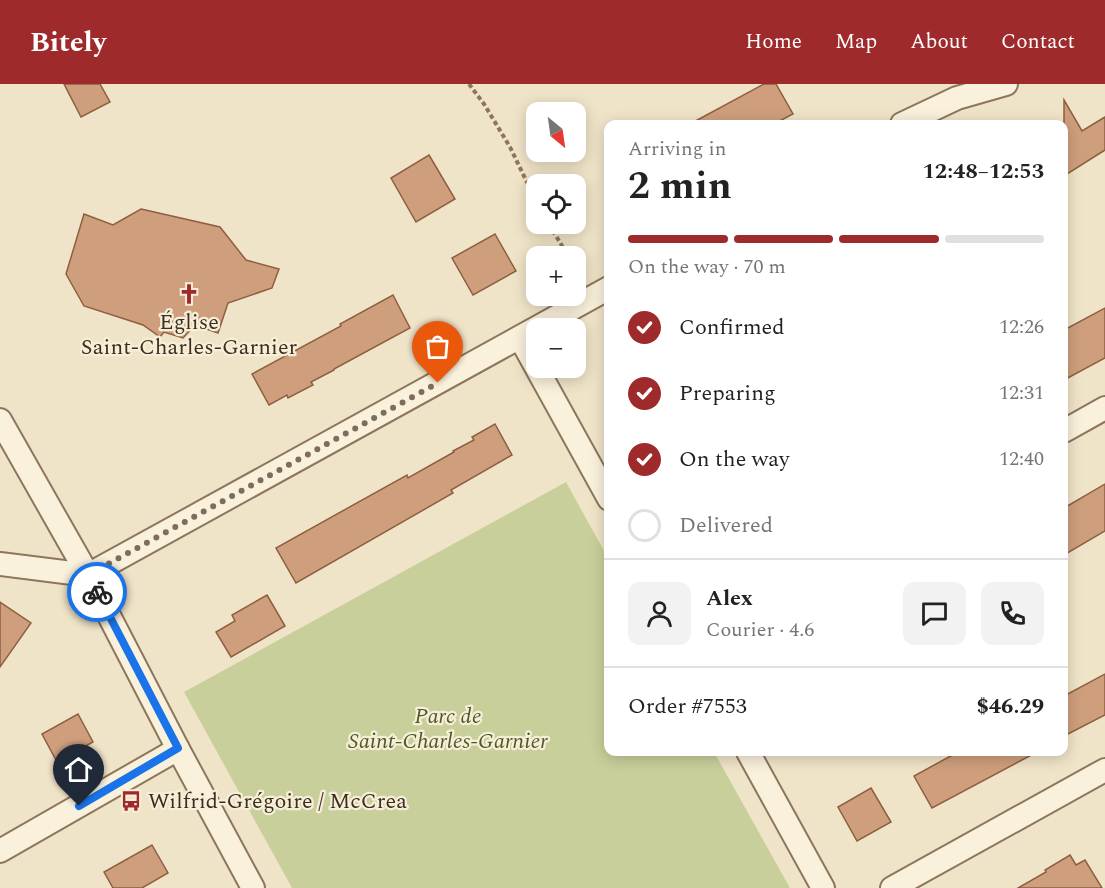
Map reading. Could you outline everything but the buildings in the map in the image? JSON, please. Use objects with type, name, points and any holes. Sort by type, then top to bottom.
[{"type":"street","points":[[910,120],[957,98],[1006,84]]},
{"type":"street","points":[[0,564],[88,575],[604,291]]},
{"type":"street","points":[[520,338],[604,490]]},
{"type":"street","points":[[1068,429],[1105,408]]},
{"type":"street","points":[[0,420],[88,575],[254,888]]},
{"type":"street","points":[[0,852],[178,748]]},
{"type":"street","points":[[750,756],[823,888]]},
{"type":"street","points":[[892,888],[1105,770]]},
{"type":"path","points":[[469,84],[510,147],[526,180]]},
{"type":"green space","name":"Parc de Saint-Charles-Garnier","points":[[566,482],[604,551],[604,756],[716,756],[790,888],[292,888],[184,692]]},
{"type":"way so far","points":[[97,592],[88,575],[438,383]]},
{"type":"place","name":"Église Saint-Charles-Garnier","points":[[189,294]]},
{"type":"place","name":"Wilfrid-Grégoire / McCrea","points":[[131,801]]},
{"type":"route","points":[[79,806],[178,748],[97,592]]}]
